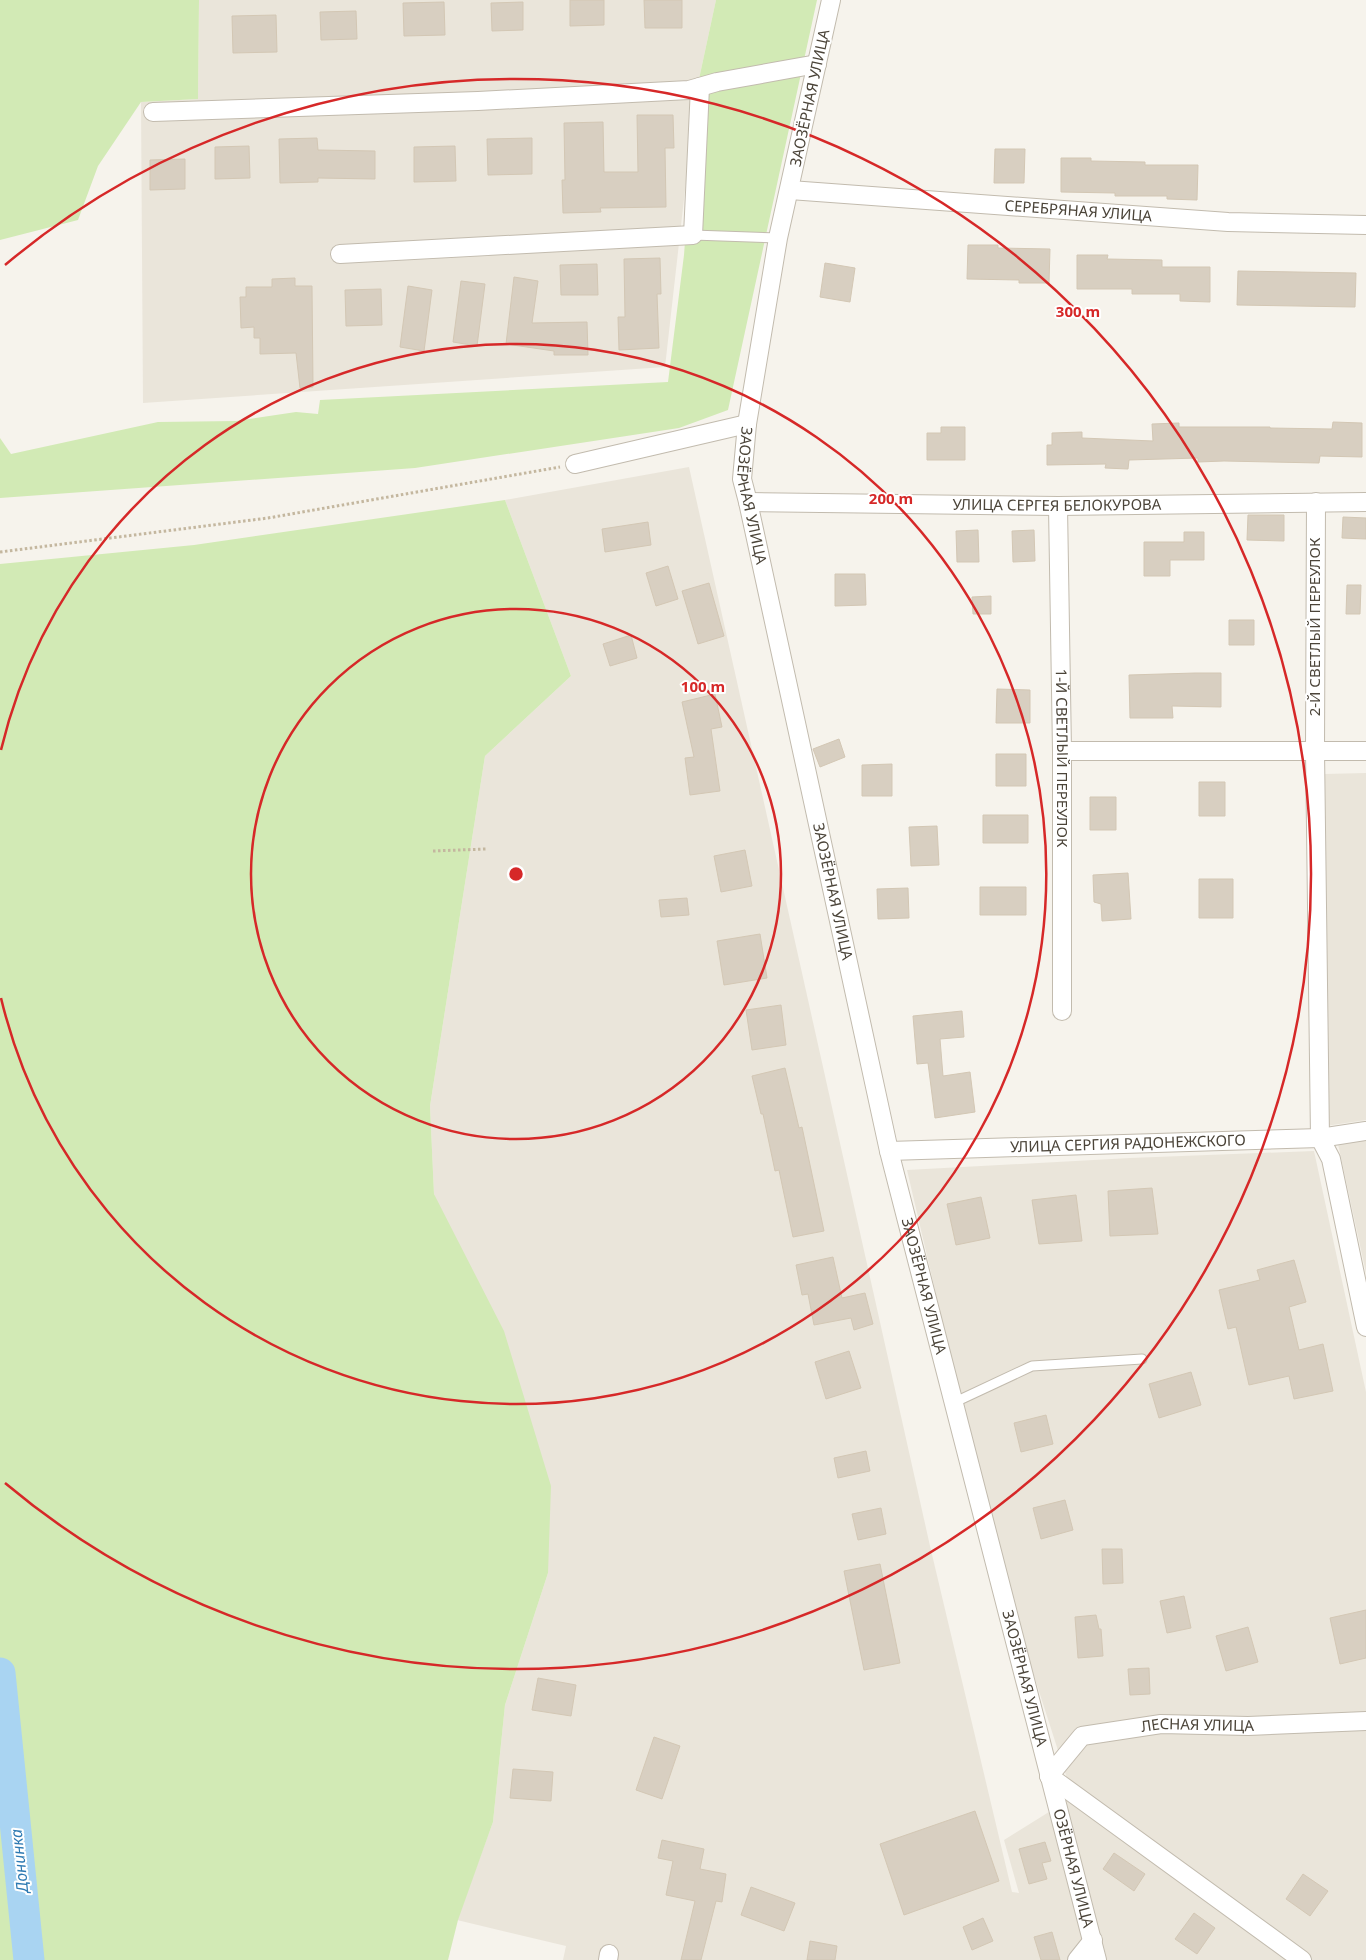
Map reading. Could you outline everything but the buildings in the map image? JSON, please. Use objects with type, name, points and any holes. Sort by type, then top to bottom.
[{"type":"street","name":"ЗАОЗЁРНАЯ УЛИЦА","points":[[831,0],[778,238],[747,424],[742,479],[889,1151],[1048,1776]]},
{"type":"street","points":[[153,112],[478,102],[689,90],[717,82],[817,64]]},
{"type":"street","points":[[340,254],[693,235],[700,87]]},
{"type":"street","name":"СЕРЕБРЯНАЯ УЛИЦА","points":[[790,190],[1228,222],[1366,225]]},
{"type":"street","points":[[575,464],[747,424]]},
{"type":"street","name":"УЛИЦА СЕРГЕЯ БЕЛОКУРОВА","points":[[748,502],[1058,506],[1366,502]]},
{"type":"street","name":"2-Й СВЕТЛЫЙ ПЕРЕУЛОК","points":[[1316,502],[1315,751],[1320,1138]]},
{"type":"street","name":"1-Й СВЕТЛЫЙ ПЕРЕУЛОК","points":[[1058,506],[1062,751],[1062,1011]]},
{"type":"street","points":[[1062,751],[1366,751]]},
{"type":"street","name":"УЛИЦА СЕРГИЯ РАДОНЕЖСКОГО","points":[[889,1151],[1320,1138],[1366,1131]]},
{"type":"street","points":[[1320,1138],[1331,1158],[1366,1327]]},
{"type":"street","name":"ЛЕСНАЯ УЛИЦА","points":[[1048,1776],[1082,1736],[1161,1724],[1248,1726],[1366,1721]]},
{"type":"street","points":[[1048,1776],[1302,1960]]},
{"type":"street","name":"ОЗЁРНАЯ УЛИЦА","points":[[1048,1776],[1097,1960]]},
{"type":"street","points":[[1077,1960],[1093,1940]]},
{"type":"lane","points":[[693,235],[778,238]]},
{"type":"lane","points":[[953,1403],[1032,1366],[1142,1359]]},
{"type":"path","points":[[0,552],[268,518],[575,464]]},
{"type":"path","points":[[433,850],[486,849]]},
{"type":"shaded area","points":[[199,0],[716,0],[696,93],[665,367],[143,403],[141,102],[198,99]]},
{"type":"shaded area","points":[[689,467],[930,1546],[1012,1892],[1019,1893],[1004,1840],[1073,1797],[1001,1573],[907,1170],[1130,1158],[1314,1151],[1366,1392],[1366,1960],[563,1960],[566,1946],[457,1920],[493,1822],[505,1705],[548,1573],[434,1194],[430,1106],[485,756],[571,676],[505,500]]},
{"type":"shaded area","points":[[1366,773],[1366,1120],[1326,1126],[1324,774]]},
{"type":"shaded area","points":[[1366,1139],[1366,1273],[1338,1144]]},
{"type":"green space","points":[[0,0],[199,0],[198,99],[141,102],[98,166],[78,220],[0,240]]},
{"type":"green space","points":[[716,0],[817,0],[728,410],[679,428],[415,468],[0,498],[0,438],[11,454],[158,422],[236,421],[296,412],[318,414],[320,400],[668,382],[684,255],[696,93]]},
{"type":"green space","points":[[505,500],[571,676],[485,756],[430,1106],[434,1194],[504,1331],[551,1486],[548,1573],[505,1705],[493,1822],[458,1920],[448,1960],[0,1960],[0,564],[194,545]]},
{"type":"waterway","name":"Донинка","points":[[0,1673],[29,1960]]}]
